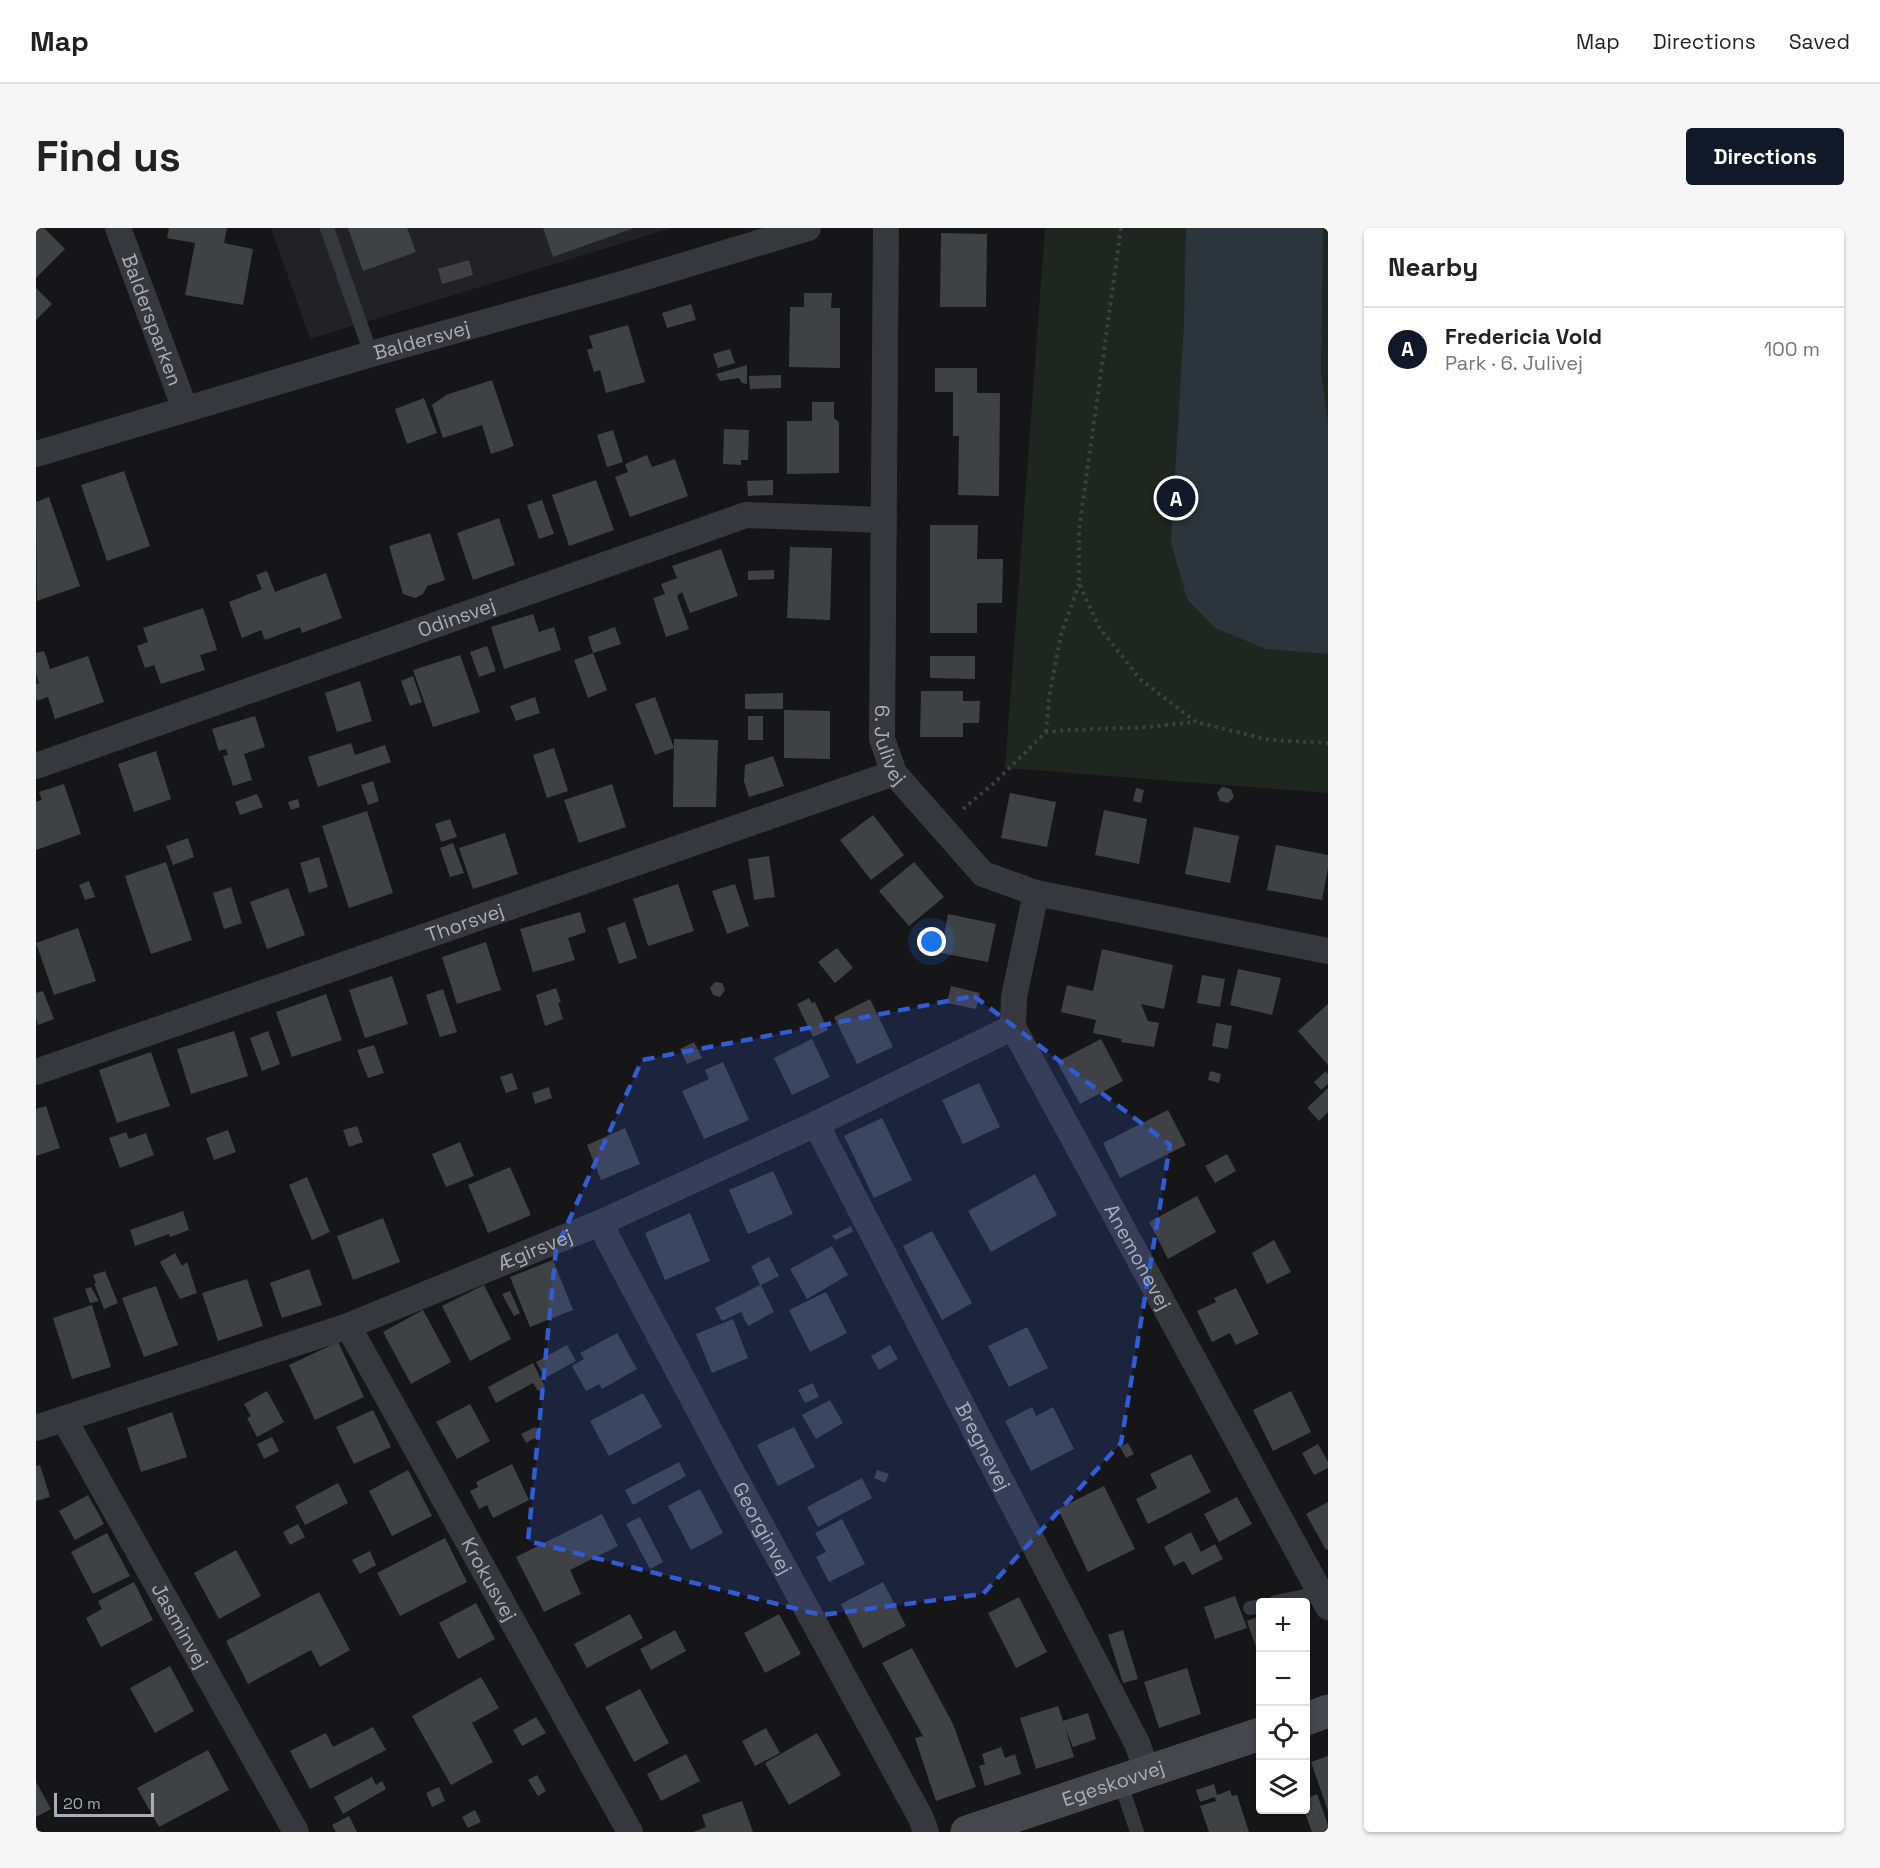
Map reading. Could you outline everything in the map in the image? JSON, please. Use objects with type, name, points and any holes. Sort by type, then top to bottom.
[{"type":"street","name":"Baldersparken","points":[[118,228],[185,409]]},
{"type":"street","name":"Baldersvej","points":[[36,454],[370,354],[622,284],[808,228]]},
{"type":"street","name":"6. Julivej","points":[[886,228],[882,739],[894,773],[983,874],[1036,893],[1328,951]]},
{"type":"street","name":"Odinsvej","points":[[36,766],[746,515],[884,520]]},
{"type":"street","name":"Thorsvej","points":[[36,1072],[894,773]]},
{"type":"street","points":[[1013,1027],[1014,997],[1036,893]]},
{"type":"street","name":"Ægirsvej","points":[[36,1428],[348,1326],[602,1222],[816,1124],[1013,1027]]},
{"type":"street","name":"Anemonevej","points":[[1013,1027],[1324,1600]]},
{"type":"street","name":"Bregnevej","points":[[816,1124],[1137,1743],[1133,1776]]},
{"type":"street","name":"Georginvej","points":[[602,1222],[608,1239],[921,1818],[926,1832]]},
{"type":"street","name":"Krokusvej","points":[[348,1326],[630,1832]]},
{"type":"street","name":"Jasminvej","points":[[64,1419],[296,1832]]},
{"type":"street","points":[[1310,1717],[1328,1711]]},
{"type":"street","name":"Egeskovvej","points":[[967,1832],[1256,1735]]},
{"type":"lane","points":[[327,228],[370,354]]},
{"type":"lane","points":[[1133,1776],[1137,1832]]},
{"type":"path","points":[[1046,732],[1049,697],[1061,635],[1079,583],[1079,530],[1121,228]]},
{"type":"path","points":[[1079,583],[1099,627],[1140,679],[1196,722]]},
{"type":"path","points":[[941,827],[993,783],[1046,732],[1196,722],[1270,740],[1328,743]]},
{"type":"highlighted area","points":[[974,996],[1170,1145],[1121,1443],[983,1594],[821,1615],[528,1541],[556,1249],[642,1060]]},
{"type":"shaded area","points":[[271,228],[672,228],[310,339]]},
{"type":"shaded area","points":[[1045,228],[1328,228],[1328,793],[1005,768]]},
{"type":"shaded area","points":[[1186,228],[1323,228],[1321,372],[1328,422],[1328,654],[1266,649],[1215,628],[1187,599],[1171,542],[1184,324]]},
{"type":"building","points":[[36,228],[44,228],[65,249],[36,278]]},
{"type":"building","points":[[169,228],[227,228],[224,243],[253,249],[243,305],[185,295],[195,243],[167,238]]},
{"type":"building","points":[[348,228],[407,228],[416,252],[363,271]]},
{"type":"building","points":[[543,228],[634,228],[553,257]]},
{"type":"building","points":[[941,233],[987,234],[986,307],[940,307]]},
{"type":"building","points":[[469,260],[473,275],[442,284],[438,269]]},
{"type":"building","points":[[36,288],[52,304],[36,320]]},
{"type":"building","points":[[804,293],[832,293],[831,308],[840,308],[840,368],[789,367],[790,307],[804,307]]},
{"type":"building","points":[[691,304],[696,320],[667,328],[662,313]]},
{"type":"building","points":[[628,325],[645,382],[606,393],[600,370],[594,372],[587,350],[593,348],[589,336]]},
{"type":"building","points":[[730,349],[735,363],[718,368],[713,354]]},
{"type":"building","points":[[747,365],[747,384],[742,383],[739,378],[720,381],[716,374]]},
{"type":"building","points":[[935,368],[977,368],[977,393],[1000,393],[999,496],[958,495],[959,436],[953,436],[953,392],[935,392]]},
{"type":"building","points":[[781,375],[781,388],[750,389],[749,376]]},
{"type":"building","points":[[492,380],[514,446],[491,454],[482,425],[443,438],[432,405],[446,395]]},
{"type":"building","points":[[424,398],[437,433],[407,444],[395,409]]},
{"type":"building","points":[[812,402],[834,402],[834,418],[839,422],[839,473],[787,474],[787,421],[812,421]]},
{"type":"building","points":[[724,429],[749,430],[748,460],[741,460],[741,465],[723,464]]},
{"type":"building","points":[[613,430],[623,462],[607,467],[597,435]]},
{"type":"building","points":[[647,455],[652,467],[675,459],[688,496],[630,517],[615,477],[628,472],[625,464]]},
{"type":"building","points":[[124,471],[150,546],[107,561],[81,485]]},
{"type":"building","points":[[596,480],[614,530],[569,546],[552,495]]},
{"type":"building","points":[[773,480],[773,495],[748,496],[747,481]]},
{"type":"building","points":[[49,497],[80,586],[37,601],[36,502]]},
{"type":"building","points":[[542,500],[554,534],[539,539],[527,505]]},
{"type":"building","points":[[499,518],[515,565],[473,580],[457,533]]},
{"type":"building","points":[[930,525],[978,525],[977,559],[1003,559],[1002,603],[977,603],[977,633],[930,633]]},
{"type":"building","points":[[430,533],[445,580],[427,586],[423,594],[415,598],[403,594],[389,546]]},
{"type":"building","points":[[790,547],[832,548],[830,620],[787,618]]},
{"type":"building","points":[[721,549],[738,596],[690,613],[682,592],[677,596],[689,629],[666,637],[653,598],[665,594],[661,584],[677,578],[672,566]]},
{"type":"building","points":[[774,570],[774,579],[748,580],[748,571]]},
{"type":"building","points":[[267,571],[275,592],[326,573],[342,618],[302,633],[300,627],[265,640],[261,630],[242,638],[229,602],[262,589],[256,575]]},
{"type":"building","points":[[203,608],[217,650],[200,655],[205,670],[161,684],[154,665],[145,668],[137,646],[148,642],[143,628]]},
{"type":"building","points":[[533,614],[539,632],[554,627],[561,650],[504,669],[491,627]]},
{"type":"building","points":[[615,627],[621,644],[593,653],[588,637]]},
{"type":"building","points":[[487,646],[496,671],[479,677],[470,652]]},
{"type":"building","points":[[44,651],[50,669],[88,656],[104,702],[55,719],[48,697],[37,701],[36,697],[36,684],[39,683],[36,673],[36,653]]},
{"type":"building","points":[[593,653],[607,690],[588,698],[574,660]]},
{"type":"building","points":[[460,655],[480,712],[433,727],[413,670]]},
{"type":"building","points":[[930,656],[975,656],[975,679],[930,678]]},
{"type":"building","points":[[413,676],[422,702],[410,706],[401,681]]},
{"type":"building","points":[[360,681],[372,721],[337,732],[325,693]]},
{"type":"building","points":[[921,691],[963,691],[963,701],[980,701],[979,723],[963,723],[963,737],[920,737]]},
{"type":"building","points":[[783,693],[783,709],[745,709],[745,694]]},
{"type":"building","points":[[535,697],[540,713],[516,721],[510,706]]},
{"type":"building","points":[[655,697],[674,748],[655,755],[635,704]]},
{"type":"building","points":[[784,710],[830,711],[830,759],[784,758]]},
{"type":"building","points":[[255,716],[265,747],[244,754],[252,780],[233,786],[223,756],[228,755],[226,749],[219,751],[212,729]]},
{"type":"building","points":[[748,716],[763,716],[763,740],[748,740]]},
{"type":"building","points":[[674,739],[718,740],[716,807],[673,807]]},
{"type":"building","points":[[351,743],[355,755],[385,745],[391,762],[318,787],[308,757]]},
{"type":"building","points":[[554,748],[568,791],[547,798],[533,755]]},
{"type":"building","points":[[156,751],[171,799],[134,812],[118,764]]},
{"type":"building","points":[[773,756],[784,786],[749,797],[744,781],[745,765]]},
{"type":"building","points":[[373,781],[379,801],[368,805],[361,785]]},
{"type":"building","points":[[64,784],[81,834],[36,850],[36,802],[42,800],[39,792]]},
{"type":"building","points":[[612,784],[626,827],[579,843],[564,800]]},
{"type":"building","points":[[1222,787],[1231,789],[1234,797],[1228,803],[1220,801],[1217,793]]},
{"type":"building","points":[[1136,788],[1144,790],[1141,803],[1133,801]]},
{"type":"building","points":[[1010,793],[1056,802],[1047,847],[1001,838]]},
{"type":"building","points":[[257,794],[263,807],[240,815],[235,802]]},
{"type":"building","points":[[298,799],[300,807],[291,810],[288,802]]},
{"type":"building","points":[[1104,810],[1147,819],[1139,864],[1095,855]]},
{"type":"building","points":[[367,811],[393,893],[349,908],[322,826]]},
{"type":"building","points":[[873,815],[904,855],[871,880],[840,840]]},
{"type":"building","points":[[450,819],[457,837],[441,842],[435,824]]},
{"type":"building","points":[[1194,827],[1239,836],[1230,883],[1185,874]]},
{"type":"building","points":[[505,833],[518,874],[473,889],[459,848]]},
{"type":"building","points":[[188,838],[194,857],[173,865],[166,846]]},
{"type":"building","points":[[453,843],[464,873],[450,877],[440,848]]},
{"type":"building","points":[[1276,845],[1328,855],[1322,900],[1267,890]]},
{"type":"building","points":[[769,856],[775,897],[754,900],[748,859]]},
{"type":"building","points":[[319,857],[328,887],[309,893],[300,863]]},
{"type":"building","points":[[166,862],[192,940],[151,954],[125,876]]},
{"type":"building","points":[[914,862],[944,897],[909,926],[879,891]]},
{"type":"building","points":[[89,881],[95,897],[85,900],[79,885]]},
{"type":"building","points":[[678,884],[694,931],[648,946],[633,899]]},
{"type":"building","points":[[735,884],[749,926],[727,934],[712,891]]},
{"type":"building","points":[[231,887],[242,923],[224,929],[213,893]]},
{"type":"building","points":[[288,888],[305,935],[267,949],[250,902]]},
{"type":"building","points":[[580,912],[586,932],[568,938],[575,960],[533,972],[520,929]]},
{"type":"building","points":[[948,914],[996,924],[988,962],[941,953]]},
{"type":"building","points":[[625,922],[637,958],[619,964],[607,928]]},
{"type":"building","points":[[78,928],[96,981],[54,995],[36,943]]},
{"type":"building","points":[[486,942],[501,990],[457,1004],[442,957]]},
{"type":"building","points":[[837,948],[853,968],[835,983],[818,962]]},
{"type":"building","points":[[1102,949],[1173,965],[1164,1009],[1141,1004],[1148,1021],[1159,1023],[1154,1047],[1121,1042],[1122,1039],[1093,1033],[1096,1020],[1061,1012],[1067,985],[1093,991]]},
{"type":"building","points":[[1238,969],[1281,978],[1272,1015],[1230,1005]]},
{"type":"building","points":[[1202,975],[1225,979],[1220,1007],[1197,1003]]},
{"type":"building","points":[[392,976],[408,1024],[365,1038],[349,990]]},
{"type":"building","points":[[715,982],[722,983],[725,990],[720,997],[713,995],[710,988]]},
{"type":"building","points":[[951,986],[980,993],[976,1009],[947,1003]]},
{"type":"building","points":[[556,988],[563,1019],[545,1026],[536,995]]},
{"type":"building","points":[[443,989],[457,1032],[440,1037],[426,995]]},
{"type":"building","points":[[43,991],[54,1019],[38,1025],[36,993]]},
{"type":"building","points":[[326,994],[342,1040],[292,1057],[276,1012]]},
{"type":"building","points":[[809,998],[812,1003],[815,1002],[828,1030],[813,1037],[797,1004]]},
{"type":"building","points":[[870,999],[893,1047],[857,1064],[834,1017]]},
{"type":"building","points":[[1328,1004],[1328,1065],[1298,1031]]},
{"type":"building","points":[[1216,1023],[1232,1026],[1228,1049],[1212,1046]]},
{"type":"building","points":[[234,1031],[248,1076],[191,1094],[177,1049]]},
{"type":"building","points":[[268,1031],[280,1064],[262,1071],[250,1038]]},
{"type":"building","points":[[812,1039],[830,1077],[792,1095],[774,1058]]},
{"type":"building","points":[[1101,1039],[1123,1081],[1080,1104],[1057,1062]]},
{"type":"building","points":[[694,1042],[702,1058],[687,1064],[680,1049]]},
{"type":"building","points":[[374,1045],[384,1073],[368,1078],[357,1050]]},
{"type":"building","points":[[151,1052],[170,1106],[117,1123],[99,1070]]},
{"type":"building","points":[[723,1062],[749,1120],[704,1139],[682,1091],[709,1079],[705,1070]]},
{"type":"building","points":[[1210,1071],[1221,1074],[1219,1083],[1208,1080]]},
{"type":"building","points":[[1326,1071],[1328,1084],[1321,1090],[1314,1082]]},
{"type":"building","points":[[512,1073],[518,1089],[506,1093],[500,1077]]},
{"type":"building","points":[[979,1083],[1000,1127],[963,1144],[942,1100]]},
{"type":"building","points":[[549,1087],[552,1098],[535,1104],[532,1093]]},
{"type":"building","points":[[1328,1088],[1328,1112],[1319,1121],[1307,1108]]},
{"type":"building","points":[[46,1106],[60,1148],[36,1156],[36,1109]]},
{"type":"building","points":[[1168,1110],[1186,1145],[1120,1178],[1103,1143]]},
{"type":"building","points":[[882,1118],[912,1180],[874,1198],[844,1136]]},
{"type":"building","points":[[357,1126],[363,1142],[349,1147],[343,1130]]},
{"type":"building","points":[[625,1128],[640,1164],[601,1180],[587,1145]]},
{"type":"building","points":[[228,1130],[236,1152],[214,1160],[206,1138]]},
{"type":"building","points":[[126,1132],[129,1139],[146,1133],[154,1155],[120,1168],[109,1138]]},
{"type":"building","points":[[460,1142],[474,1176],[446,1187],[432,1154]]},
{"type":"building","points":[[1227,1154],[1236,1171],[1215,1183],[1205,1166]]},
{"type":"building","points":[[510,1167],[531,1215],[488,1233],[468,1185]]},
{"type":"building","points":[[773,1171],[793,1214],[748,1234],[729,1190]]},
{"type":"building","points":[[1035,1174],[1057,1215],[991,1252],[968,1211]]},
{"type":"building","points":[[307,1177],[330,1232],[312,1240],[289,1185]]},
{"type":"building","points":[[1197,1196],[1216,1232],[1168,1259],[1149,1222]]},
{"type":"building","points":[[183,1211],[189,1230],[170,1237],[169,1234],[135,1246],[130,1230]]},
{"type":"building","points":[[690,1213],[710,1261],[665,1280],[645,1233]]},
{"type":"building","points":[[383,1218],[400,1262],[353,1280],[337,1236]]},
{"type":"building","points":[[851,1226],[853,1232],[836,1240],[832,1236]]},
{"type":"building","points":[[932,1231],[972,1303],[942,1320],[903,1246]]},
{"type":"building","points":[[1274,1240],[1291,1272],[1267,1284],[1252,1253]]},
{"type":"building","points":[[832,1246],[848,1275],[807,1299],[790,1269]]},
{"type":"building","points":[[175,1253],[182,1266],[187,1262],[197,1293],[180,1299],[160,1262]]},
{"type":"building","points":[[769,1257],[779,1276],[761,1285],[774,1312],[748,1326],[741,1312],[722,1321],[715,1308],[760,1285],[751,1266]]},
{"type":"building","points":[[553,1260],[573,1310],[530,1327],[510,1277]]},
{"type":"building","points":[[309,1269],[322,1305],[282,1318],[270,1283]]},
{"type":"building","points":[[105,1271],[118,1303],[104,1309],[93,1275]]},
{"type":"building","points":[[247,1279],[263,1326],[218,1341],[202,1293]]},
{"type":"building","points":[[484,1285],[511,1339],[470,1361],[442,1306]]},
{"type":"building","points":[[156,1286],[178,1345],[144,1357],[122,1298]]},
{"type":"building","points":[[91,1287],[99,1301],[90,1303],[85,1289]]},
{"type":"building","points":[[1236,1288],[1259,1334],[1236,1345],[1230,1333],[1212,1342],[1197,1311],[1216,1302],[1214,1298]]},
{"type":"building","points":[[510,1291],[520,1313],[514,1316],[502,1294]]},
{"type":"building","points":[[826,1292],[847,1333],[810,1352],[789,1310]]},
{"type":"building","points":[[92,1305],[111,1367],[72,1379],[53,1318]]},
{"type":"building","points":[[423,1310],[451,1362],[411,1384],[383,1332]]},
{"type":"building","points":[[733,1319],[748,1358],[712,1373],[696,1334]]},
{"type":"building","points":[[1027,1327],[1048,1368],[1009,1387],[988,1346]]},
{"type":"building","points":[[617,1333],[637,1369],[602,1389],[599,1384],[586,1391],[572,1366],[584,1359],[580,1353]]},
{"type":"building","points":[[338,1342],[364,1397],[315,1420],[289,1365]]},
{"type":"building","points":[[567,1345],[576,1361],[545,1378],[536,1362]]},
{"type":"building","points":[[890,1345],[898,1359],[879,1370],[871,1356]]},
{"type":"building","points":[[533,1363],[545,1387],[538,1391],[533,1383],[496,1403],[488,1387]]},
{"type":"building","points":[[813,1383],[819,1397],[805,1403],[798,1390]]},
{"type":"building","points":[[267,1391],[284,1422],[257,1437],[247,1418],[251,1416],[244,1404]]},
{"type":"building","points":[[1291,1391],[1311,1432],[1273,1451],[1253,1410]]},
{"type":"building","points":[[643,1393],[662,1427],[609,1456],[590,1421]]},
{"type":"building","points":[[830,1400],[843,1423],[816,1439],[802,1415]]},
{"type":"building","points":[[470,1404],[490,1441],[457,1459],[436,1422]]},
{"type":"building","points":[[1032,1407],[1036,1416],[1053,1407],[1074,1449],[1031,1471],[1005,1421]]},
{"type":"building","points":[[373,1410],[391,1447],[354,1464],[336,1427]]},
{"type":"building","points":[[172,1412],[187,1457],[141,1472],[127,1428]]},
{"type":"building","points":[[535,1427],[539,1436],[526,1443],[521,1434]]},
{"type":"building","points":[[794,1427],[815,1467],[778,1486],[757,1445]]},
{"type":"building","points":[[272,1437],[279,1451],[264,1459],[257,1444]]},
{"type":"building","points":[[1128,1443],[1134,1454],[1126,1458],[1120,1447]]},
{"type":"building","points":[[1318,1444],[1328,1462],[1328,1468],[1314,1475],[1302,1453]]},
{"type":"building","points":[[1191,1454],[1211,1492],[1148,1524],[1136,1499],[1157,1488],[1150,1474]]},
{"type":"building","points":[[679,1462],[686,1476],[633,1505],[625,1490]]},
{"type":"building","points":[[512,1464],[529,1500],[493,1518],[487,1505],[479,1509],[470,1491],[478,1487],[476,1482]]},
{"type":"building","points":[[40,1465],[50,1497],[36,1501],[36,1466]]},
{"type":"building","points":[[408,1470],[432,1516],[392,1536],[369,1491]]},
{"type":"building","points":[[877,1470],[889,1474],[885,1483],[874,1478]]},
{"type":"building","points":[[862,1478],[872,1498],[818,1527],[807,1507]]},
{"type":"building","points":[[338,1483],[348,1503],[305,1525],[295,1506]]},
{"type":"building","points":[[1104,1486],[1135,1549],[1088,1572],[1058,1509]]},
{"type":"building","points":[[700,1489],[723,1533],[691,1550],[668,1506]]},
{"type":"building","points":[[88,1495],[104,1524],[75,1540],[59,1511]]},
{"type":"building","points":[[1237,1497],[1252,1524],[1219,1542],[1204,1514]]},
{"type":"building","points":[[1328,1502],[1328,1549],[1326,1550],[1306,1514]]},
{"type":"building","points":[[602,1514],[618,1546],[570,1570],[581,1594],[544,1612],[516,1557]]},
{"type":"building","points":[[640,1517],[663,1562],[650,1569],[626,1524]]},
{"type":"building","points":[[842,1519],[865,1564],[829,1582],[816,1557],[826,1552],[815,1533]]},
{"type":"building","points":[[298,1524],[305,1537],[290,1545],[283,1532]]},
{"type":"building","points":[[1191,1532],[1201,1552],[1215,1544],[1223,1559],[1192,1575],[1184,1561],[1174,1566],[1164,1547]]},
{"type":"building","points":[[107,1533],[130,1576],[93,1594],[71,1552]]},
{"type":"building","points":[[445,1538],[467,1582],[400,1616],[377,1573]]},
{"type":"building","points":[[236,1550],[261,1596],[219,1619],[194,1573]]},
{"type":"building","points":[[370,1551],[376,1565],[360,1574],[352,1560]]},
{"type":"building","points":[[134,1582],[153,1620],[101,1647],[86,1618],[102,1609],[98,1601]]},
{"type":"building","points":[[883,1582],[906,1626],[863,1648],[841,1604]]},
{"type":"building","points":[[319,1592],[350,1650],[320,1667],[311,1650],[248,1684],[226,1641]]},
{"type":"building","points":[[1235,1596],[1247,1628],[1215,1639],[1204,1607]]},
{"type":"building","points":[[1019,1597],[1047,1652],[1016,1668],[988,1613]]},
{"type":"building","points":[[476,1603],[495,1639],[458,1659],[439,1623]]},
{"type":"building","points":[[630,1614],[643,1638],[587,1668],[574,1644]]},
{"type":"building","points":[[779,1614],[801,1654],[765,1673],[744,1633]]},
{"type":"building","points":[[1256,1618],[1256,1647],[1247,1621]]},
{"type":"building","points":[[675,1630],[686,1651],[651,1670],[640,1649]]},
{"type":"building","points":[[1123,1630],[1138,1679],[1123,1683],[1108,1635]]},
{"type":"building","points":[[912,1648],[953,1724],[976,1787],[936,1801],[915,1738],[923,1736],[882,1663]]},
{"type":"building","points":[[170,1666],[194,1711],[155,1733],[130,1688]]},
{"type":"building","points":[[1187,1668],[1201,1714],[1159,1728],[1144,1682]]},
{"type":"building","points":[[481,1677],[499,1708],[472,1723],[493,1762],[451,1785],[412,1716]]},
{"type":"building","points":[[640,1689],[669,1743],[634,1762],[605,1707]]},
{"type":"building","points":[[1058,1706],[1063,1721],[1088,1713],[1096,1739],[1073,1747],[1065,1727],[1074,1757],[1036,1769],[1020,1718]]},
{"type":"building","points":[[536,1717],[546,1733],[522,1746],[513,1730]]},
{"type":"building","points":[[373,1727],[386,1750],[310,1789],[290,1751],[326,1733],[333,1747]]},
{"type":"building","points":[[766,1728],[780,1753],[755,1766],[742,1741]]},
{"type":"building","points":[[817,1733],[841,1775],[789,1805],[765,1763]]},
{"type":"building","points":[[1001,1747],[1005,1758],[1015,1754],[1021,1774],[985,1786],[979,1766],[985,1764],[982,1754]]},
{"type":"building","points":[[208,1750],[229,1790],[159,1827],[137,1788]]},
{"type":"building","points":[[686,1754],[700,1781],[661,1801],[647,1774]]},
{"type":"building","points":[[1328,1756],[1328,1811],[1311,1762]]},
{"type":"building","points":[[537,1775],[546,1791],[538,1796],[528,1780]]},
{"type":"building","points":[[372,1777],[376,1785],[382,1781],[386,1789],[343,1814],[334,1797]]},
{"type":"building","points":[[36,1782],[51,1809],[36,1817]]},
{"type":"building","points":[[1214,1784],[1217,1795],[1230,1790],[1232,1796],[1237,1795],[1249,1832],[1209,1832],[1200,1806],[1216,1801],[1215,1797],[1200,1802],[1196,1790]]},
{"type":"building","points":[[439,1787],[445,1801],[432,1807],[426,1793]]},
{"type":"building","points":[[1317,1794],[1328,1825],[1328,1832],[1312,1832],[1305,1814],[1310,1814],[1310,1797]]},
{"type":"building","points":[[742,1801],[753,1832],[693,1832],[706,1827],[702,1815]]},
{"type":"building","points":[[475,1810],[481,1822],[468,1828],[462,1817]]},
{"type":"building","points":[[349,1816],[357,1832],[336,1832],[332,1825]]},
{"type":"place","name":"Fredericia Vold","points":[[1176,498]]}]
